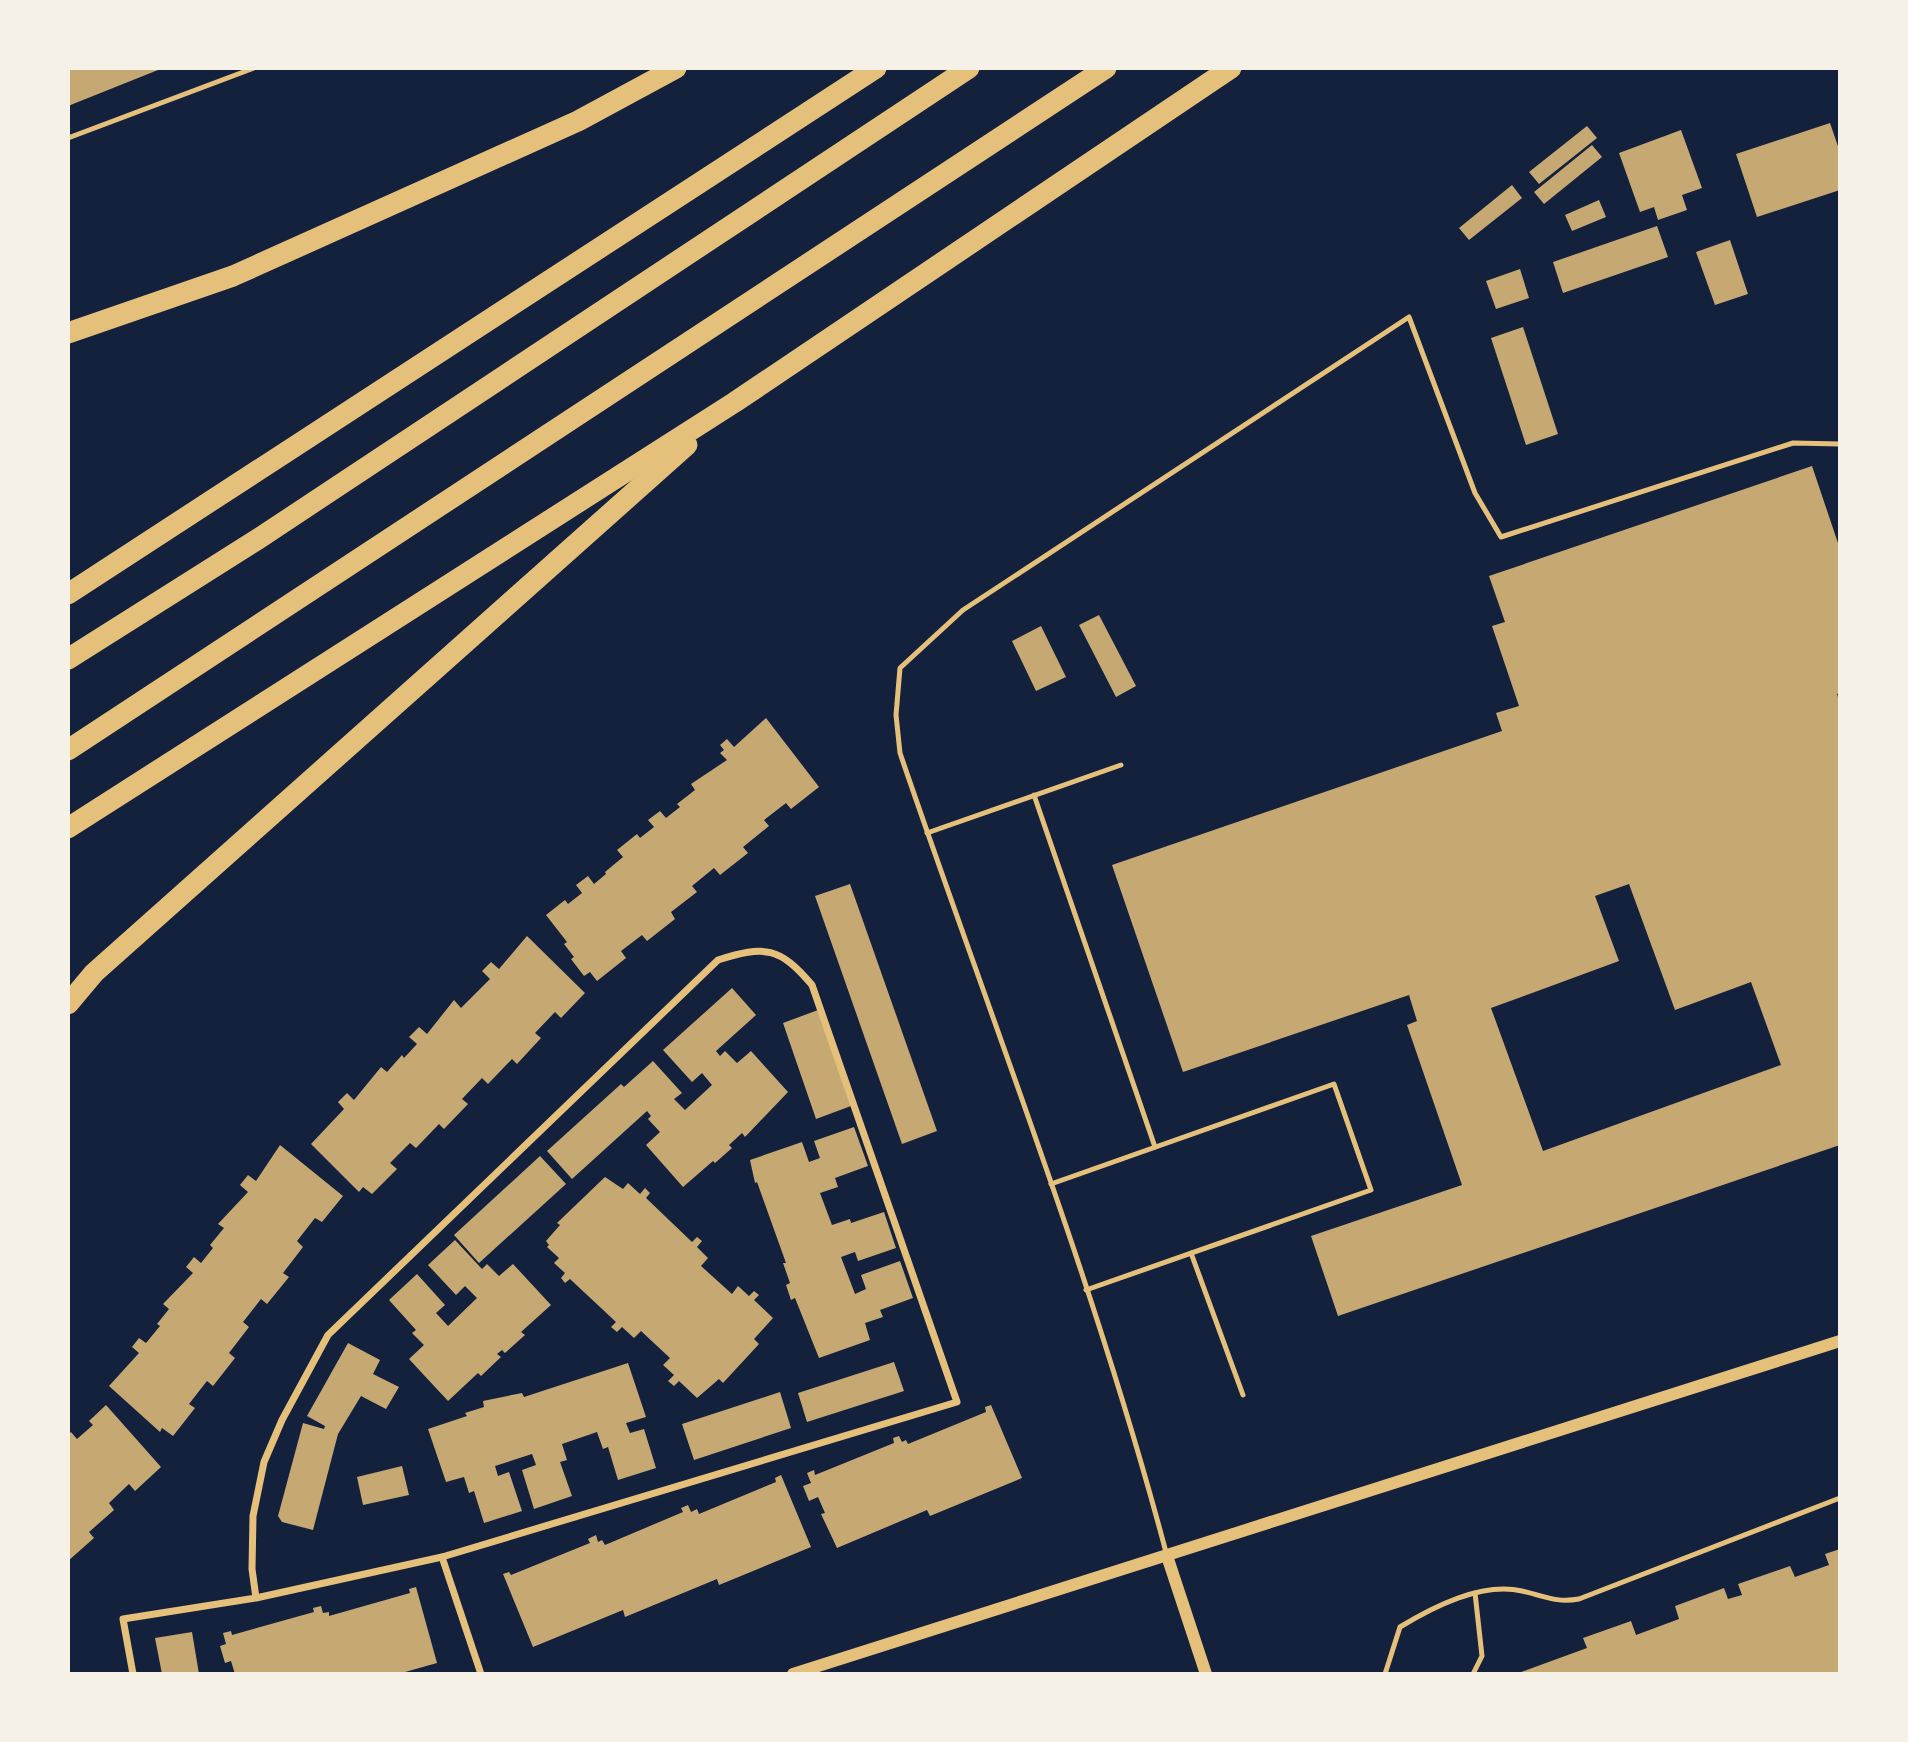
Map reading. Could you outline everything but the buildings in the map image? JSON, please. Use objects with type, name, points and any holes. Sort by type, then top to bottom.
[{"type":"highway","points":[[68,334],[233,276],[578,121],[676,68]]},
{"type":"highway","points":[[68,594],[876,68]]},
{"type":"highway","points":[[68,659],[258,539],[969,68]]},
{"type":"highway","points":[[68,750],[1106,68]]},
{"type":"highway","points":[[68,828],[735,402],[1231,68]]},
{"type":"highway","points":[[68,1004],[94,973],[735,402]]},
{"type":"street","points":[[133,1674],[123,1619],[256,1598],[442,1558],[957,1402],[813,985],[794,963],[776,954],[750,950],[718,960],[328,1335],[282,1420],[264,1462],[253,1516],[252,1569],[256,1598]]},
{"type":"street","points":[[793,1674],[1840,1341]]},
{"type":"street","points":[[1167,1556],[1206,1674]]},
{"type":"street","points":[[442,1558],[481,1674]]},
{"type":"lane","points":[[68,138],[254,68]]},
{"type":"lane","points":[[1167,1556],[1141,1458],[1051,1184],[900,753],[896,715],[900,668],[963,610],[1409,317],[1475,493],[1501,537],[1793,443],[1840,444]]},
{"type":"lane","points":[[927,833],[1121,765]]},
{"type":"lane","points":[[1034,795],[1155,1147]]},
{"type":"lane","points":[[1051,1184],[1334,1084],[1371,1190],[1086,1290]]},
{"type":"lane","points":[[1191,1253],[1243,1395]]},
{"type":"lane","points":[[1385,1674],[1400,1627],[1440,1603],[1475,1594],[1519,1590],[1559,1602],[1579,1599],[1840,1498]]},
{"type":"lane","points":[[1473,1674],[1482,1656],[1475,1594]]}]
